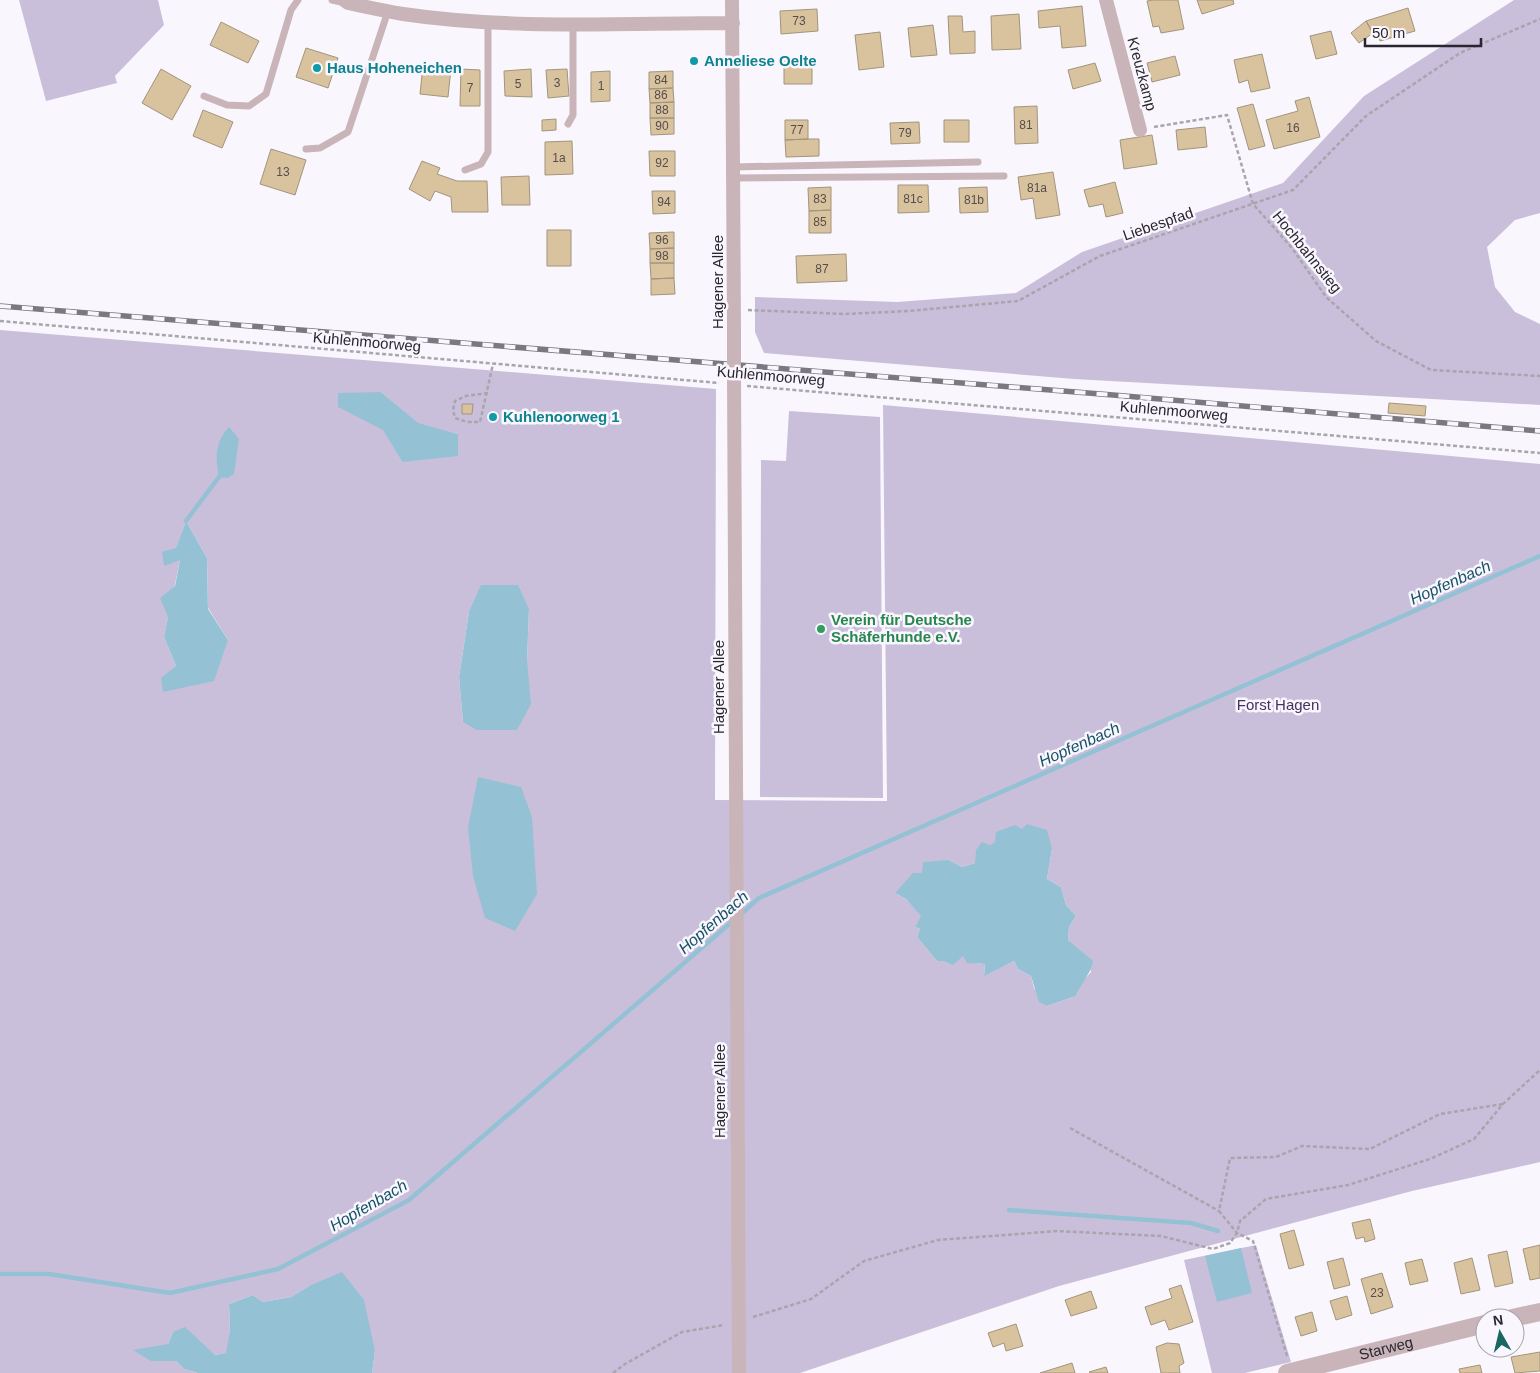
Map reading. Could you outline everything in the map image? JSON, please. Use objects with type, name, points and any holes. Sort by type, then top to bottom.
[{"type":"street","name":"Hagener Allee","points":[[732,0],[738,1373]]},
{"type":"street","name":"Kreuzkamp","points":[[1106,0],[1140,130]]},
{"type":"street","points":[[346,2],[388,10],[488,21],[733,23]]},
{"type":"street","points":[[1525,1315],[1540,1312]]},
{"type":"street","name":"Starweg","points":[[1289,1372],[1475,1326]]},
{"type":"lane","points":[[204,96],[227,104],[249,106],[266,94],[291,10],[298,0]]},
{"type":"lane","points":[[332,0],[346,2]]},
{"type":"lane","points":[[306,149],[320,148],[348,132],[388,10]]},
{"type":"lane","points":[[465,170],[481,164],[488,152],[488,21]]},
{"type":"lane","points":[[568,124],[573,115],[573,23]]},
{"type":"lane","points":[[733,172],[978,162]]},
{"type":"lane","points":[[733,172],[1004,176]]},
{"type":"path","name":"Liebespfad","points":[[734,310],[845,314],[1018,301],[1100,256],[1292,190],[1366,116],[1460,53],[1540,19]]},
{"type":"path","name":"Kreuzkamp","points":[[1140,130],[1227,115]]},
{"type":"path","name":"Hochbahnstieg","points":[[1227,115],[1253,204],[1292,248],[1326,297],[1376,341],[1431,370],[1540,376]]},
{"type":"path","name":"Kuhlenmoorweg","points":[[0,321],[493,364],[734,380],[1540,453]]},
{"type":"path","points":[[488,392],[466,396],[455,401],[453,410],[455,418],[467,422],[480,422],[488,392],[493,364]]},
{"type":"path","points":[[613,1373],[625,1364],[682,1332],[738,1322],[811,1299],[864,1261],[938,1240],[1057,1231],[1161,1236],[1213,1249],[1230,1242],[1237,1233],[1240,1221],[1266,1199],[1348,1185],[1430,1159],[1474,1139],[1503,1104],[1540,1070]]},
{"type":"path","points":[[1219,1211],[1230,1158],[1276,1156],[1302,1146],[1370,1149],[1440,1114],[1503,1104]]},
{"type":"path","points":[[1070,1128],[1219,1211],[1237,1233],[1253,1241],[1289,1372]]},
{"type":"green space","points":[[19,0],[158,0],[164,25],[115,76],[117,83],[46,101]]},
{"type":"green space","points":[[1514,0],[1540,0],[1540,213],[1515,220],[1487,247],[1495,287],[1515,312],[1540,324],[1540,405],[1074,379],[764,353],[755,332],[755,297],[897,302],[1016,293],[1082,252],[1283,183],[1364,96]]},
{"type":"green space","name":"Forst Hagen","points":[[0,330],[716,389],[715,800],[887,801],[883,405],[1540,464],[1540,1162],[1412,1191],[1059,1286],[800,1373],[372,1373],[375,1351],[309,1286],[291,1297],[263,1302],[253,1295],[229,1304],[230,1330],[227,1353],[215,1355],[173,1332],[168,1344],[151,1361],[176,1361],[184,1369],[198,1373],[0,1373]],"holes":[[[381,392],[418,424],[458,434],[402,462],[383,429]],[[186,521],[207,558],[208,608],[228,640],[176,666],[164,637],[180,560],[176,549]],[[529,609],[527,661],[463,722],[459,677],[469,612]],[[1021,829],[1052,849],[1047,879],[1061,887],[1066,905],[1076,916],[1069,927],[1068,940],[1088,959],[1091,972],[1082,982],[1076,996],[1047,1006],[1034,988],[1031,976],[1018,969],[1014,961],[984,975],[985,964],[978,964],[963,956],[937,961],[917,937],[920,929],[915,927],[922,916],[906,899],[895,893],[922,873],[949,860],[962,867],[975,863],[990,845]]]},
{"type":"green space","name":"Verein für Deutsche Schäferhunde e.V.","points":[[789,411],[880,417],[883,798],[760,797],[761,460],[786,461]]},
{"type":"green space","points":[[1256,1245],[1291,1362],[1245,1373],[1212,1373],[1184,1260]]},
{"type":"water","points":[[381,392],[418,423],[458,434],[458,456],[402,462],[383,430],[338,407],[338,393]]},
{"type":"water","points":[[229,427],[239,439],[234,474],[228,478],[219,477],[217,450],[221,438]]},
{"type":"water","points":[[186,521],[207,558],[208,609],[228,640],[214,681],[163,692],[161,678],[176,666],[164,637],[168,617],[160,598],[175,586],[180,560],[164,566],[162,552],[176,548]]},
{"type":"water","points":[[481,585],[518,585],[529,609],[527,661],[531,704],[517,730],[477,730],[463,722],[459,677],[469,612]]},
{"type":"water","points":[[478,777],[521,787],[532,817],[537,894],[515,931],[485,918],[473,876],[468,827]]},
{"type":"water","points":[[1027,824],[1047,830],[1052,849],[1047,879],[1061,887],[1066,905],[1076,916],[1069,927],[1068,940],[1093,961],[1076,996],[1047,1006],[1039,1002],[1031,976],[1018,969],[1014,961],[984,976],[985,964],[967,963],[963,956],[953,965],[944,961],[937,961],[917,937],[920,929],[915,927],[921,916],[906,899],[895,893],[913,873],[922,873],[923,862],[949,860],[962,867],[975,863],[976,850],[982,842],[990,845],[995,842],[996,832],[1015,825],[1022,829]]},
{"type":"water","points":[[1241,1248],[1252,1293],[1217,1302],[1205,1256]]},
{"type":"water","points":[[342,1272],[364,1300],[375,1351],[372,1373],[198,1373],[184,1369],[176,1361],[151,1361],[133,1350],[168,1344],[173,1332],[185,1327],[215,1355],[226,1353],[230,1330],[229,1304],[253,1295],[263,1302],[291,1297],[309,1286]]},
{"type":"building","points":[[1178,0],[1184,29],[1161,33],[1159,26],[1153,27],[1147,1]]},
{"type":"building","points":[[1197,0],[1233,0],[1234,4],[1202,14]]},
{"type":"building","points":[[1082,6],[1086,46],[1062,48],[1060,26],[1039,28],[1038,11]]},
{"type":"building","points":[[1408,8],[1415,31],[1380,41],[1377,32],[1373,33],[1366,21]]},
{"type":"building","points":[[817,9],[818,31],[781,34],[780,11]]},
{"type":"building","points":[[1019,14],[1021,49],[992,50],[991,16]]},
{"type":"building","points":[[948,16],[962,16],[963,32],[975,31],[975,53],[950,54]]},
{"type":"building","points":[[1366,21],[1373,33],[1359,43],[1351,33]]},
{"type":"building","points":[[221,22],[259,41],[248,63],[210,45]]},
{"type":"building","points":[[933,25],[937,55],[911,57],[908,28]]},
{"type":"building","points":[[1331,31],[1337,54],[1316,59],[1310,36]]},
{"type":"building","points":[[880,32],[884,67],[859,70],[855,35]]},
{"type":"building","name":"Haus Hoheneichen","points":[[306,48],[338,58],[328,88],[296,77]]},
{"type":"building","points":[[1262,54],[1270,88],[1251,92],[1248,80],[1239,83],[1234,60]]},
{"type":"building","points":[[1175,56],[1180,75],[1152,82],[1147,63]]},
{"type":"building","points":[[812,60],[812,84],[784,84],[784,61]]},
{"type":"building","points":[[1095,63],[1101,81],[1073,89],[1068,70]]},
{"type":"building","points":[[423,65],[451,68],[448,97],[420,94]]},
{"type":"building","points":[[161,69],[191,86],[172,120],[142,103]]},
{"type":"building","points":[[461,69],[480,70],[480,106],[460,106]]},
{"type":"building","points":[[531,69],[532,97],[505,96],[504,71]]},
{"type":"building","points":[[567,69],[569,96],[548,98],[546,70]]},
{"type":"building","points":[[610,71],[610,101],[591,102],[591,72]]},
{"type":"building","points":[[673,71],[673,88],[649,89],[649,72]]},
{"type":"building","points":[[673,88],[674,102],[650,103],[649,89]]},
{"type":"building","points":[[1309,97],[1320,137],[1274,149],[1266,120],[1298,111],[1295,101]]},
{"type":"building","points":[[674,102],[674,118],[650,118],[650,103]]},
{"type":"building","points":[[1253,104],[1265,146],[1249,150],[1237,108]]},
{"type":"building","points":[[1037,106],[1038,143],[1015,144],[1014,107]]},
{"type":"building","points":[[203,110],[233,122],[222,148],[193,136]]},
{"type":"building","points":[[650,118],[674,118],[674,134],[651,135]]},
{"type":"building","points":[[556,119],[556,130],[542,131],[542,120]]},
{"type":"building","points":[[785,120],[808,120],[808,139],[785,140]]},
{"type":"building","points":[[944,120],[969,120],[969,142],[944,142]]},
{"type":"building","points":[[919,122],[920,143],[891,144],[890,123]]},
{"type":"building","points":[[1205,127],[1207,147],[1178,150],[1176,130]]},
{"type":"building","points":[[1152,135],[1157,164],[1124,169],[1120,140]]},
{"type":"building","points":[[819,139],[819,156],[786,157],[785,140]]},
{"type":"building","points":[[572,141],[573,174],[545,175],[545,142]]},
{"type":"building","points":[[271,149],[306,160],[295,195],[260,184]]},
{"type":"building","points":[[649,151],[675,151],[675,176],[650,176]]},
{"type":"building","points":[[422,161],[440,168],[437,174],[457,181],[487,181],[488,212],[452,212],[451,197],[435,191],[430,201],[409,189]]},
{"type":"building","points":[[1053,172],[1060,215],[1036,219],[1033,198],[1021,200],[1018,177]]},
{"type":"building","points":[[529,176],[530,205],[502,205],[501,177]]},
{"type":"building","points":[[1115,182],[1123,213],[1106,217],[1103,204],[1089,207],[1084,190]]},
{"type":"building","points":[[898,185],[928,185],[929,212],[898,213]]},
{"type":"building","points":[[831,187],[831,210],[809,211],[808,188]]},
{"type":"building","points":[[987,187],[988,212],[960,213],[959,188]]},
{"type":"building","points":[[652,191],[675,191],[675,213],[653,214]]},
{"type":"building","points":[[831,210],[831,233],[809,233],[809,211]]},
{"type":"building","points":[[547,230],[571,230],[571,266],[547,266]]},
{"type":"building","points":[[674,232],[674,248],[650,249],[649,233]]},
{"type":"building","points":[[674,248],[674,263],[650,263],[650,249]]},
{"type":"building","points":[[846,254],[847,281],[797,283],[796,256]]},
{"type":"building","points":[[650,263],[674,263],[674,278],[651,279]]},
{"type":"building","points":[[674,278],[675,294],[651,295],[651,279]]},
{"type":"building","points":[[1389,403],[1426,406],[1425,416],[1388,413]]},
{"type":"building","points":[[462,404],[473,404],[472,414],[462,414]]},
{"type":"building","name":"Kuhlenoorweg 1","points":[[491,414],[496,415],[495,420],[490,419]]},
{"type":"building","points":[[1370,1219],[1375,1239],[1365,1242],[1364,1237],[1356,1239],[1352,1223]]},
{"type":"building","points":[[1294,1230],[1304,1265],[1289,1269],[1280,1234]]},
{"type":"building","points":[[1540,1245],[1540,1278],[1530,1280],[1523,1249]]},
{"type":"building","points":[[1507,1251],[1513,1283],[1495,1287],[1488,1255]]},
{"type":"building","points":[[1343,1258],[1350,1285],[1334,1289],[1327,1262]]},
{"type":"building","points":[[1472,1258],[1480,1290],[1461,1294],[1454,1263]]},
{"type":"building","points":[[1422,1259],[1428,1281],[1410,1285],[1405,1263]]},
{"type":"building","points":[[1382,1273],[1393,1307],[1371,1314],[1361,1279]]},
{"type":"building","points":[[1181,1285],[1193,1322],[1169,1330],[1165,1320],[1151,1325],[1145,1307],[1172,1298],[1169,1289]]},
{"type":"building","points":[[1091,1291],[1097,1308],[1071,1316],[1065,1300]]},
{"type":"building","points":[[1347,1296],[1352,1315],[1336,1320],[1330,1301]]},
{"type":"building","points":[[1312,1312],[1317,1331],[1301,1336],[1295,1317]]},
{"type":"building","points":[[1016,1324],[1023,1346],[1006,1351],[1004,1343],[993,1347],[988,1333]]},
{"type":"building","points":[[1167,1343],[1179,1344],[1184,1363],[1179,1366],[1180,1373],[1161,1373],[1156,1347]]},
{"type":"building","points":[[1540,1352],[1540,1371],[1515,1373],[1511,1358],[1525,1358],[1525,1355]]},
{"type":"building","points":[[1072,1363],[1075,1373],[1040,1373]]},
{"type":"building","points":[[1480,1365],[1482,1373],[1460,1373],[1459,1369]]},
{"type":"building","points":[[1106,1367],[1108,1373],[1089,1372]]},
{"type":"waterway","points":[[186,521],[219,477]]},
{"type":"waterway","name":"Hopfenbach","points":[[740,915],[759,898],[1540,556]]},
{"type":"waterway","name":"Hopfenbach","points":[[0,1274],[49,1274],[170,1293],[278,1269],[409,1200],[734,920]]},
{"type":"waterway","points":[[1009,1210],[1191,1223],[1218,1231]]},
{"type":"railway","points":[[0,306],[1540,431]]},
{"type":"place","name":"Anneliese Oelte","points":[[694,61]]},
{"type":"place","name":"Haus Hoheneichen","points":[[317,68]]},
{"type":"place","name":"Kuhlenoorweg 1","points":[[493,417]]},
{"type":"place","name":"Verein für Deutsche Schäferhunde e.V.","points":[[821,629]]}]
